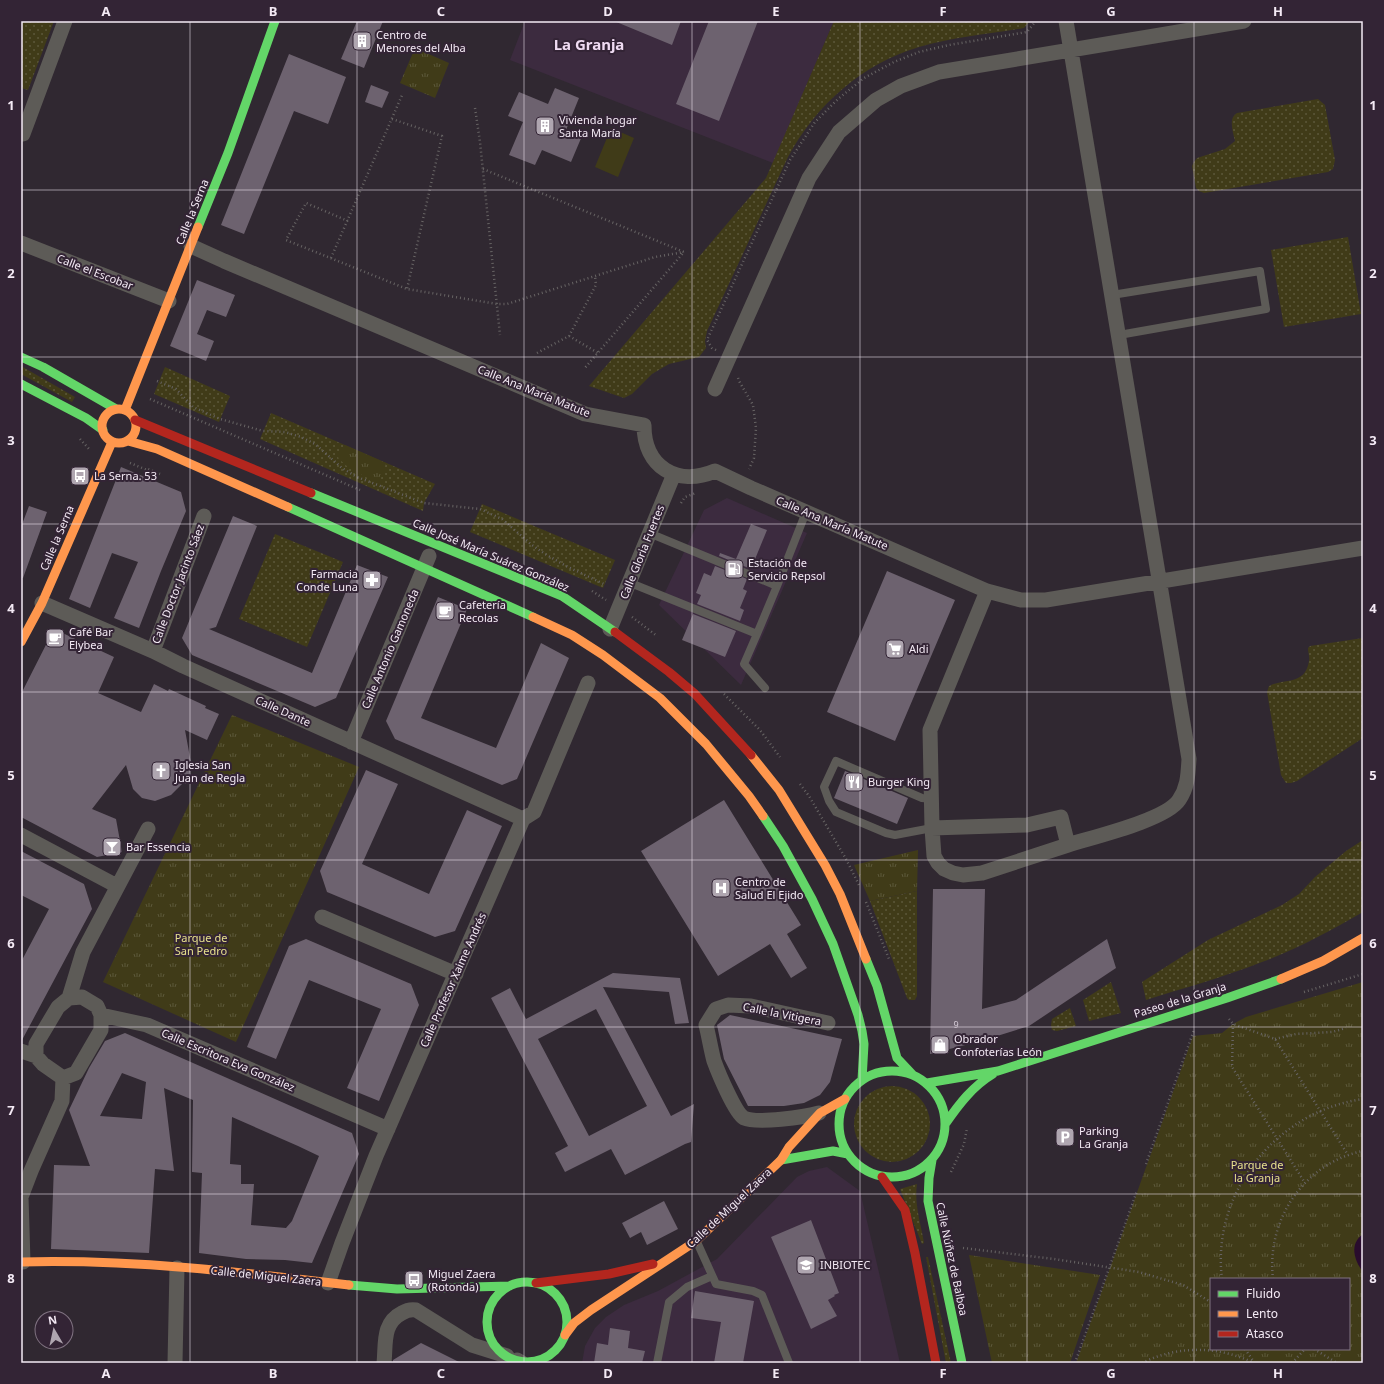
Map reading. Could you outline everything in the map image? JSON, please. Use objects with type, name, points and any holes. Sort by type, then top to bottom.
[{"type":"main road","name":"Calle la Serna","points":[[102,430],[102,425],[107,414],[121,410],[169,301],[228,153],[275,21]]},
{"type":"main road","points":[[21,357],[43,367],[121,410],[130,413],[135,420],[135,434],[128,441],[123,443],[112,442],[102,430],[86,418],[21,384]]},
{"type":"main road","name":"Calle José María Suárez González","points":[[135,420],[562,596],[669,672],[695,694],[741,742],[779,790],[825,865],[840,894],[877,986],[897,1058],[913,1075]]},
{"type":"main road","points":[[128,441],[157,450],[427,559],[572,635],[603,655],[660,698],[706,744],[749,796],[783,846],[812,899],[833,944],[858,1015],[864,1044],[862,1080]]},
{"type":"main road","name":"Calle la Serna","points":[[21,642],[42,603],[112,442]]},
{"type":"main road","points":[[359,513],[372,528]]},
{"type":"main road","points":[[492,579],[511,576]]},
{"type":"main road","name":"Paseo de la Granja","points":[[926,1083],[998,1071],[1227,998],[1276,981],[1323,961],[1363,938]]},
{"type":"main road","points":[[896,1071],[913,1075],[926,1083],[937,1094],[943,1108],[946,1123],[944,1136],[940,1149],[932,1160],[918,1171],[901,1177],[882,1177],[857,1165],[848,1154],[841,1141],[839,1127],[840,1113],[845,1099],[852,1088],[862,1080],[878,1072],[896,1071]]},
{"type":"main road","name":"Paseo de la Granja","points":[[946,1123],[972,1089],[983,1079],[998,1071]]},
{"type":"main road","name":"Calle de Miguel Zaera","points":[[564,1337],[574,1323],[591,1310],[696,1241],[781,1160],[789,1147],[820,1113],[845,1099]]},
{"type":"main road","name":"Calle de Miguel Zaera","points":[[781,1160],[833,1151],[848,1154]]},
{"type":"main road","name":"Calle Núñez de Balboa","points":[[932,1160],[929,1178],[928,1201],[962,1363]]},
{"type":"main road","points":[[882,1177],[905,1210],[915,1253],[936,1363]]},
{"type":"main road","name":"Calle de Miguel Zaera","points":[[536,1283],[609,1274],[649,1265],[676,1255]]},
{"type":"main road","name":"Calle de Miguel Zaera","points":[[22,1262],[81,1261],[177,1268],[372,1288],[510,1286]]},
{"type":"main road","points":[[523,1282],[536,1283],[546,1287],[556,1294],[562,1303],[566,1313],[567,1324],[564,1337],[559,1346],[551,1354],[529,1362],[515,1360],[498,1348],[491,1338],[488,1326],[488,1314],[492,1302],[500,1293],[510,1286],[523,1282]]},
{"type":"main road","points":[[564,1337],[565,1351]]},
{"type":"street","points":[[21,134],[23,134],[65,21]]},
{"type":"street","points":[[987,591],[930,730],[932,846],[934,856],[938,863],[944,869],[953,873],[982,873],[1150,820],[1179,801],[1188,783],[1190,759],[1066,21]]},
{"type":"street","points":[[715,389],[809,178],[839,132],[876,100],[901,86],[939,72],[1244,21]]},
{"type":"street","name":"Calle el Escobar","points":[[21,243],[169,301]]},
{"type":"street","name":"Calle Ana María Matute","points":[[191,246],[585,414],[644,425],[645,441],[653,458],[663,468],[674,474],[690,477],[704,476],[715,471],[987,591],[1021,600],[1046,600],[1363,548]]},
{"type":"street","name":"Calle Gloria Fuertes","points":[[610,629],[628,582],[674,474]]},
{"type":"street","name":"Calle Doctor Jacinto Sáez","points":[[153,651],[204,516]]},
{"type":"street","name":"Calle Antonio Gamoneda","points":[[351,742],[427,559]]},
{"type":"street","name":"Calle Dante","points":[[42,603],[153,651],[523,819]]},
{"type":"street","name":"Calle Profesor Xaime Andrés","points":[[328,1283],[345,1235],[388,1129],[523,819],[534,812],[588,683]]},
{"type":"street","points":[[932,828],[1027,825],[1061,817],[1068,845]]},
{"type":"street","points":[[36,1056],[36,1044],[58,1008],[69,998],[83,952],[148,829]]},
{"type":"street","points":[[21,835],[118,886]]},
{"type":"street","points":[[322,917],[456,974]]},
{"type":"street","points":[[63,1078],[76,1072],[101,1030],[101,1015],[97,1006],[82,997],[69,998]]},
{"type":"street","name":"Calle la Vitigera","points":[[820,1113],[800,1118],[753,1120],[744,1118],[736,1110],[715,1062],[706,1025],[716,1009],[728,1005],[751,1006],[828,1023]]},
{"type":"street","name":"Calle Escritora Eva González","points":[[101,1015],[147,1025],[388,1129]]},
{"type":"street","points":[[21,1051],[36,1056],[42,1064],[63,1078]]},
{"type":"street","points":[[22,1262],[22,1197],[31,1171],[62,1101],[63,1078]]},
{"type":"street","points":[[770,1119],[784,1125],[790,1136],[789,1147]]},
{"type":"street","points":[[175,1363],[177,1268]]},
{"type":"street","points":[[384,1363],[386,1330],[389,1323],[398,1315],[409,1309],[416,1310],[472,1345],[515,1360]]},
{"type":"lane","points":[[1112,295],[1260,271],[1266,309],[1118,335]]},
{"type":"lane","points":[[765,688],[744,664],[806,512]]},
{"type":"lane","points":[[649,534],[777,586]]},
{"type":"lane","points":[[628,582],[757,634]]},
{"type":"lane","points":[[931,799],[922,798],[836,761],[824,787],[829,802],[836,812],[886,833],[895,834],[932,828]]},
{"type":"lane","points":[[696,1241],[716,1284],[753,1291],[762,1295],[789,1363]]},
{"type":"lane","points":[[657,1363],[669,1302],[686,1287],[712,1276]]},
{"type":"path","points":[[331,258],[403,94]]},
{"type":"path","points":[[475,108],[483,169],[500,335]]},
{"type":"path","points":[[392,119],[442,136],[407,289]]},
{"type":"path","points":[[483,169],[684,252]]},
{"type":"path","points":[[348,221],[306,203],[286,240],[407,289],[497,304],[507,304],[655,257],[684,252]]},
{"type":"path","points":[[584,369],[684,252]]},
{"type":"path","points":[[537,353],[569,336],[596,285],[595,276]]},
{"type":"path","points":[[569,336],[598,353]]},
{"type":"path","points":[[154,380],[176,389],[193,407],[220,419],[263,431],[285,432],[301,437],[314,444],[342,468],[357,477],[424,503],[480,509],[502,519],[532,545],[545,554],[604,584]]},
{"type":"path","points":[[149,394],[150,400],[175,410]]},
{"type":"path","points":[[742,484],[754,458]]},
{"type":"path","points":[[148,469],[162,475]]},
{"type":"path","points":[[677,508],[685,496],[698,493]]},
{"type":"path","points":[[633,617],[634,611]]},
{"type":"path","points":[[1303,992],[1363,974]]},
{"type":"path","points":[[1229,1019],[1233,1024],[1275,1039],[1303,1033],[1332,1032],[1346,1028]]},
{"type":"path","points":[[1233,1024],[1232,1067],[1305,1183]]},
{"type":"path","points":[[1146,1164],[1194,1030]]},
{"type":"path","points":[[1275,1039],[1348,1155]]},
{"type":"path","points":[[1222,1278],[1220,1264],[1222,1239],[1231,1204],[1248,1171],[1263,1152],[1277,1138],[1301,1121],[1320,1111],[1346,1102],[1363,1099]]},
{"type":"path","points":[[949,1177],[964,1144],[967,1124]]},
{"type":"path","points":[[1273,1278],[1272,1254],[1277,1230],[1286,1207],[1296,1192],[1327,1165],[1348,1155],[1363,1151]]},
{"type":"path","points":[[1076,1363],[1137,1191]]},
{"type":"path","points":[[963,1248],[1139,1272],[1183,1285],[1210,1301]]},
{"type":"path","points":[[1142,1363],[1169,1353],[1196,1350],[1222,1352],[1254,1363]]},
{"type":"path","points":[[1246,1350],[1254,1363]]},
{"type":"path","points":[[1292,1363],[1304,1350]]},
{"type":"path","points":[[1316,1350],[1337,1363]]},
{"type":"shaded area","points":[[525,21],[834,21],[773,163],[510,60]]},
{"type":"shaded area","name":"Estación de Servicio Repsol","points":[[727,498],[807,533],[741,685],[659,605],[704,510]]},
{"type":"shaded area","points":[[827,1167],[860,1191],[900,1363],[582,1363],[585,1346],[595,1328],[606,1317],[624,1305],[658,1291],[717,1259],[797,1177],[809,1171]]},
{"type":"shaded area","points":[[1363,1234],[1363,1272],[1355,1257],[1354,1247],[1356,1242]]},
{"type":"green space","points":[[21,21],[54,21],[28,90],[21,88]]},
{"type":"green space","points":[[834,21],[1030,21],[1024,28],[945,41],[898,54],[878,64],[843,89],[812,120],[788,157],[707,331],[705,341],[706,348],[699,357],[669,364],[652,374],[632,394],[624,398],[589,386],[766,178]]},
{"type":"green space","points":[[415,48],[449,63],[435,98],[400,83]]},
{"type":"green space","points":[[1318,99],[1325,105],[1335,160],[1333,169],[1328,172],[1204,193],[1196,188],[1192,166],[1194,162],[1197,158],[1225,149],[1235,141],[1232,130],[1234,115],[1237,113]]},
{"type":"green space","points":[[611,128],[634,138],[618,177],[595,167]]},
{"type":"green space","points":[[1348,237],[1361,314],[1284,327],[1271,250]]},
{"type":"green space","points":[[21,366],[75,397],[72,402],[21,374]]},
{"type":"green space","points":[[165,367],[230,396],[219,422],[154,394]]},
{"type":"green space","points":[[271,413],[435,484],[424,503],[423,511],[260,439]]},
{"type":"green space","points":[[345,445],[386,463],[379,484],[349,468],[338,458]]},
{"type":"green space","points":[[482,504],[615,560],[603,588],[470,532]]},
{"type":"green space","points":[[275,534],[343,562],[307,647],[239,619]]},
{"type":"green space","points":[[1363,638],[1363,738],[1297,781],[1286,783],[1281,775],[1267,692],[1269,686],[1299,678],[1307,669],[1309,661],[1308,648],[1310,646]]},
{"type":"green space","name":"Parque de San Pedro","points":[[232,715],[359,767],[236,1042],[103,982]]},
{"type":"green space","points":[[1363,840],[1363,912],[1313,939],[1275,957],[1219,977],[1146,1000],[1142,982],[1208,940],[1282,905],[1299,894],[1315,877],[1346,851]]},
{"type":"green space","points":[[918,850],[917,891],[870,901],[854,865]]},
{"type":"green space","points":[[917,891],[917,996],[915,1000],[909,1000],[870,901]]},
{"type":"green space","points":[[1111,982],[1121,1013],[1089,1021],[1083,1000]]},
{"type":"green space","name":"Parque de la Granja","points":[[1363,982],[1363,1363],[1076,1363],[1193,1036],[1222,1033],[1233,1024],[1246,1017]]},
{"type":"green space","points":[[1070,1008],[1076,1026],[1057,1031],[1052,1030],[1052,1019]]},
{"type":"green space","points":[[885,1086],[899,1086],[913,1092],[924,1103],[930,1117],[930,1131],[927,1139],[919,1151],[913,1156],[899,1162],[885,1162],[871,1156],[860,1145],[854,1131],[854,1117],[860,1103],[871,1092]]},
{"type":"green space","points":[[917,1184],[916,1199],[924,1243],[922,1244],[900,1189]]},
{"type":"green space","points":[[969,1255],[1100,1275],[1070,1363],[992,1363]]},
{"type":"green space","points":[[926,1257],[928,1257],[951,1363],[946,1363]]},
{"type":"building","name":"Centro de Menores del Alba","points":[[357,21],[383,21],[364,68],[341,59]]},
{"type":"building","points":[[614,21],[681,21],[672,45]]},
{"type":"building","points":[[709,21],[758,21],[719,121],[676,104]]},
{"type":"building","points":[[289,54],[346,77],[328,124],[294,111],[244,234],[221,225]]},
{"type":"building","points":[[371,85],[389,92],[382,108],[365,102]]},
{"type":"building","name":"Vivienda hogar Santa María","points":[[555,88],[579,98],[566,130],[582,136],[571,162],[542,150],[535,165],[509,155],[523,122],[508,116],[519,92],[548,104]]},
{"type":"building","points":[[197,280],[235,295],[226,317],[207,310],[197,334],[214,341],[206,361],[170,346]]},
{"type":"building","points":[[121,467],[181,492],[186,511],[139,628],[114,618],[138,562],[112,553],[90,608],[69,599]]},
{"type":"building","points":[[29,506],[47,512],[23,578],[21,578],[21,527]]},
{"type":"building","points":[[233,516],[257,526],[216,627],[209,629],[312,673],[357,565],[388,577],[336,698],[315,707],[192,655],[182,638]]},
{"type":"building","points":[[751,524],[767,530],[751,569],[719,556],[720,553],[736,559]]},
{"type":"building","points":[[715,566],[747,579],[743,589],[747,591],[740,608],[744,610],[740,621],[697,604],[701,595],[696,593],[704,573],[711,576]]},
{"type":"building","name":"Aldi","points":[[887,571],[955,600],[895,741],[827,712]]},
{"type":"building","points":[[438,597],[467,609],[421,718],[496,748],[541,643],[569,658],[517,779],[502,785],[395,739],[386,721]]},
{"type":"building","points":[[693,614],[736,631],[725,657],[682,640]]},
{"type":"building","points":[[54,629],[114,657],[98,693],[141,712],[154,684],[168,691],[169,689],[206,706],[205,708],[219,714],[207,740],[185,730],[191,763],[186,784],[183,783],[171,795],[155,801],[142,798],[133,789],[126,765],[92,809],[116,819],[122,852],[97,857],[21,817],[21,694]]},
{"type":"building","points":[[366,770],[398,784],[362,864],[429,894],[467,810],[502,826],[455,931],[435,937],[327,892],[320,871]]},
{"type":"building","points":[[845,771],[908,798],[897,824],[834,798]]},
{"type":"building","name":"Centro de Salud El Ejido","points":[[724,800],[801,925],[787,934],[807,968],[791,978],[770,944],[718,976],[641,851]]},
{"type":"building","points":[[21,851],[84,884],[92,909],[21,1042],[21,962],[49,909],[21,895]]},
{"type":"building","points":[[933,889],[985,889],[982,1009],[1016,1000],[1107,939],[1116,968],[1029,1026],[981,1041],[930,1054]]},
{"type":"building","points":[[306,939],[411,984],[419,1005],[379,1101],[347,1088],[381,1009],[309,980],[276,1059],[247,1047],[289,946]]},
{"type":"building","points":[[613,973],[680,978],[689,1023],[675,1024],[669,992],[603,987],[671,1116],[694,1104],[691,1142],[625,1175],[611,1149],[565,1172],[555,1153],[568,1146],[491,998],[510,988],[526,1019]],"holes":[[[596,1009],[647,1106],[589,1136],[538,1039]]]},
{"type":"building","points":[[730,1015],[842,1039],[830,1082],[820,1095],[804,1103],[784,1106],[748,1106],[724,1059],[717,1025]]},
{"type":"building","points":[[125,1033],[352,1133],[359,1154],[312,1263],[285,1260],[246,1259],[199,1253],[202,1173],[192,1172],[193,1100],[164,1088],[174,1171],[155,1169],[149,1253],[51,1249],[54,1165],[90,1166],[69,1110],[89,1068],[105,1041]],"holes":[[[122,1073],[146,1082],[142,1119],[100,1116]],[[232,1117],[319,1156],[292,1221],[286,1228],[251,1225],[254,1184],[241,1184],[241,1165],[230,1164]]]},
{"type":"building","points":[[664,1201],[678,1229],[647,1245],[641,1232],[630,1238],[622,1223]]},
{"type":"building","name":"INBIOTEC","points":[[811,1220],[839,1293],[828,1300],[837,1316],[811,1329],[771,1237]]},
{"type":"building","points":[[695,1291],[754,1301],[743,1363],[714,1363],[721,1322],[691,1318]]},
{"type":"building","points":[[610,1328],[630,1331],[628,1348],[645,1351],[642,1363],[594,1363],[597,1343],[608,1345]]},
{"type":"building","points":[[421,1343],[461,1363],[393,1363],[393,1360]]},
{"type":"traffic: fast","points":[[198,227],[228,153],[275,21]]},
{"type":"traffic: fast","points":[[21,357],[43,367],[116,409]]},
{"type":"traffic: fast","points":[[21,384],[86,418],[103,430]]},
{"type":"traffic: fast","points":[[311,493],[562,596],[615,632]]},
{"type":"traffic: fast","points":[[288,507],[533,617]]},
{"type":"traffic: fast","points":[[763,816],[783,846],[812,899],[833,944],[858,1015],[862,1031],[864,1044],[862,1080]]},
{"type":"traffic: fast","points":[[866,959],[877,986],[897,1058],[913,1075]]},
{"type":"traffic: fast","points":[[927,1083],[998,1071],[1227,998],[1281,979]]},
{"type":"traffic: fast","points":[[892,1071],[912,1075],[930,1086],[941,1104],[945,1124],[941,1144],[930,1162],[912,1173],[892,1177],[872,1173],[854,1162],[843,1144],[839,1124],[843,1104],[854,1086],[872,1075],[892,1071]]},
{"type":"traffic: fast","points":[[946,1123],[967,1096],[979,1084],[993,1074]]},
{"type":"traffic: fast","points":[[781,1160],[833,1151],[848,1154]]},
{"type":"traffic: fast","points":[[932,1160],[929,1178],[928,1201],[962,1363]]},
{"type":"traffic: fast","points":[[527,1282],[542,1285],[555,1294],[564,1307],[567,1322],[564,1337],[555,1350],[542,1359],[527,1362],[512,1359],[499,1350],[490,1337],[487,1322],[490,1307],[499,1294],[512,1285],[527,1282]]},
{"type":"traffic: fast","points":[[349,1285],[397,1289],[510,1286]]},
{"type":"traffic: slow","points":[[125,410],[198,227]]},
{"type":"traffic: slow","points":[[122,409],[131,414],[135,419],[136,426],[135,433],[131,438],[126,442],[116,443],[112,442],[103,433],[102,423],[103,419],[112,410],[122,409]]},
{"type":"traffic: slow","points":[[128,441],[157,449],[288,507]]},
{"type":"traffic: slow","points":[[21,642],[42,603],[112,442]]},
{"type":"traffic: slow","points":[[533,617],[572,635],[603,655],[660,698],[706,744],[749,796],[763,816]]},
{"type":"traffic: slow","points":[[751,755],[779,790],[825,865],[840,894],[866,959]]},
{"type":"traffic: slow","points":[[1281,979],[1323,961],[1363,938]]},
{"type":"traffic: slow","points":[[565,1335],[574,1323],[591,1310],[696,1241],[781,1160],[789,1147],[820,1113],[845,1099]]},
{"type":"traffic: slow","points":[[21,1262],[103,1262],[226,1271],[349,1285]]},
{"type":"traffic: jam","points":[[135,420],[311,493]]},
{"type":"traffic: jam","points":[[615,632],[669,672],[695,694],[751,755]]},
{"type":"traffic: jam","points":[[882,1177],[905,1210],[915,1253],[936,1363]]},
{"type":"traffic: jam","points":[[536,1283],[609,1274],[653,1264]]},
{"type":"place","name":"Centro de Menores del Alba","points":[[362,41]]},
{"type":"place","name":"Vivienda hogar Santa María","points":[[545,126]]},
{"type":"place","name":"La Serna. 53","points":[[80,476]]},
{"type":"place","name":"Estación de Servicio Repsol","points":[[734,569]]},
{"type":"place","name":"Farmacia Conde Luna","points":[[372,580]]},
{"type":"place","name":"Cafetería Recolas","points":[[445,611]]},
{"type":"place","name":"Café Bar Elybea","points":[[55,638]]},
{"type":"place","name":"Aldi","points":[[895,649]]},
{"type":"place","name":"Iglesia San Juan de Regla","points":[[161,771]]},
{"type":"place","name":"Burger King","points":[[854,782]]},
{"type":"place","name":"Bar Essencia","points":[[112,847]]},
{"type":"place","name":"Centro de Salud El Ejido","points":[[721,888]]},
{"type":"place","name":"Obrador Confoterías León","points":[[940,1045]]},
{"type":"place","name":"Parking La Granja","points":[[1065,1137]]},
{"type":"place","name":"INBIOTEC","points":[[806,1265]]},
{"type":"place","name":"Miguel Zaera (Rotonda)","points":[[414,1280]]},
{"type":"district","name":"La Granja","points":[[589,45]]}]
